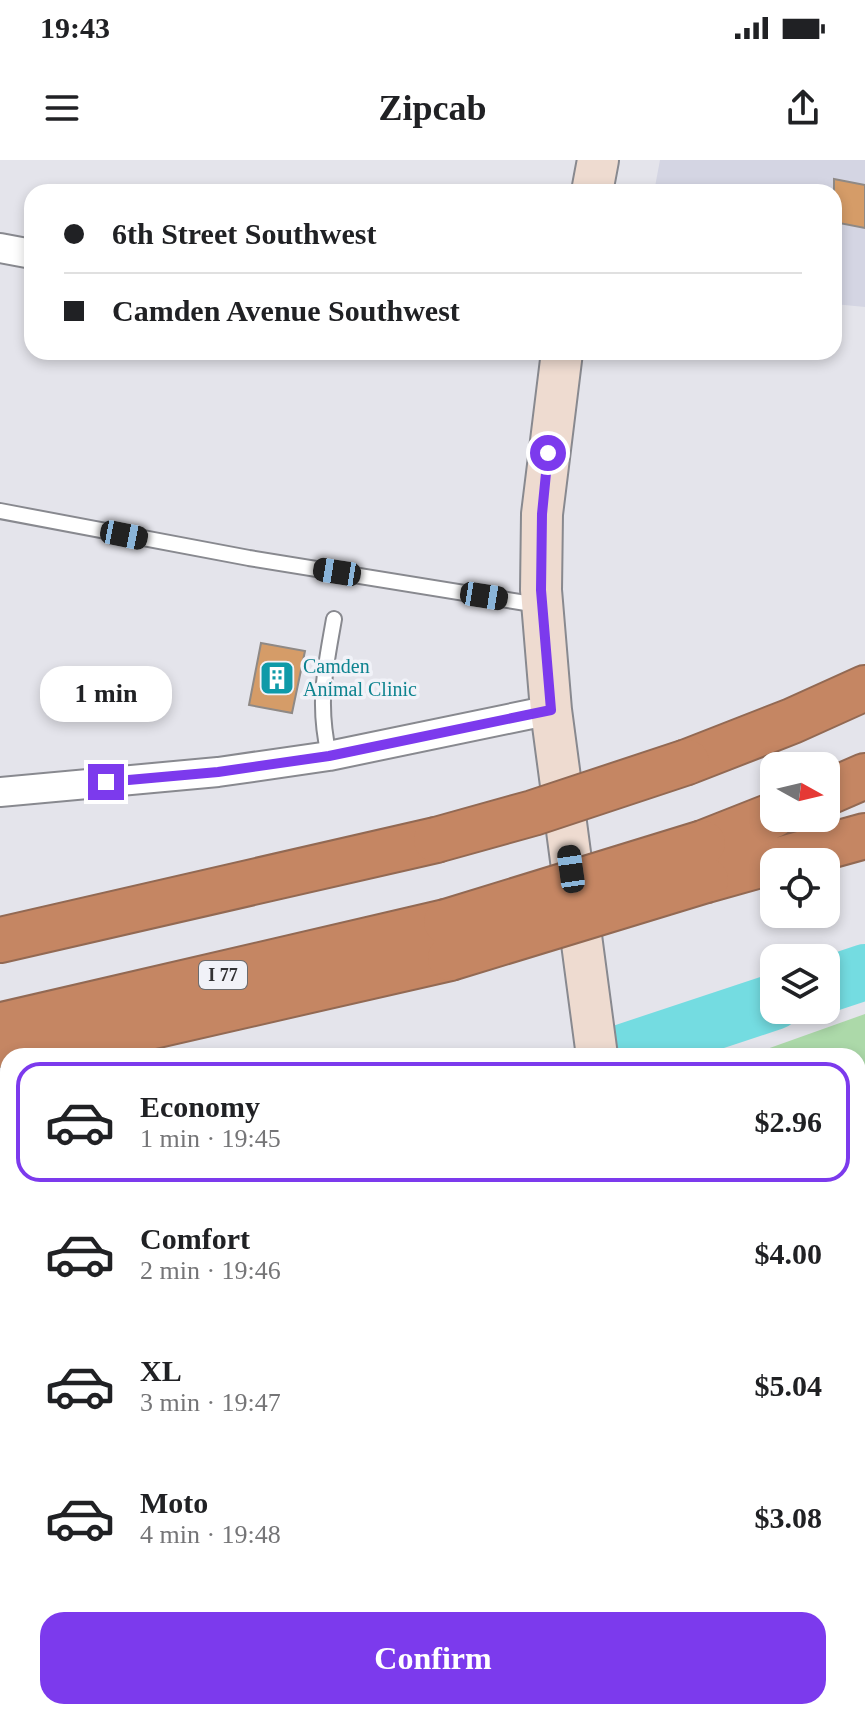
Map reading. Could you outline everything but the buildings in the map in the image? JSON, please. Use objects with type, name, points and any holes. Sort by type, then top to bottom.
[{"type":"highway","points":[[0,940],[436,840],[533,813],[687,762],[792,721],[865,688]]},
{"type":"highway","points":[[840,787],[865,776]]},
{"type":"highway","name":"I 77","points":[[0,1025],[448,940],[704,862],[760,824]]},
{"type":"highway","points":[[704,862],[865,836]]},
{"type":"highway","points":[[0,1044],[87,1041],[448,940]]},
{"type":"street","points":[[594,184],[598,160]]},
{"type":"street","points":[[0,248],[24,252]]},
{"type":"street","points":[[561,360],[542,514],[542,605],[551,710],[596,1048]]},
{"type":"street","points":[[0,792],[218,772],[329,756],[551,710]]},
{"type":"lane","points":[[0,511],[249,558],[542,605]]},
{"type":"lane","points":[[329,756],[322,723],[322,693],[334,619]]},
{"type":"shaded area","points":[[660,160],[865,160],[865,307],[842,305],[842,184],[656,184]]},
{"type":"green space","points":[[865,1014],[865,1048],[769,1048]]},
{"type":"waterway","points":[[840,980],[865,972]]},
{"type":"waterway","points":[[635,1048],[760,1007]]},
{"type":"place","name":"Camden Animal Clinic","points":[[277,678]]},
{"type":"route","points":[[106,782],[218,772],[329,756],[551,710],[541,590],[542,514],[548,453]]}]
